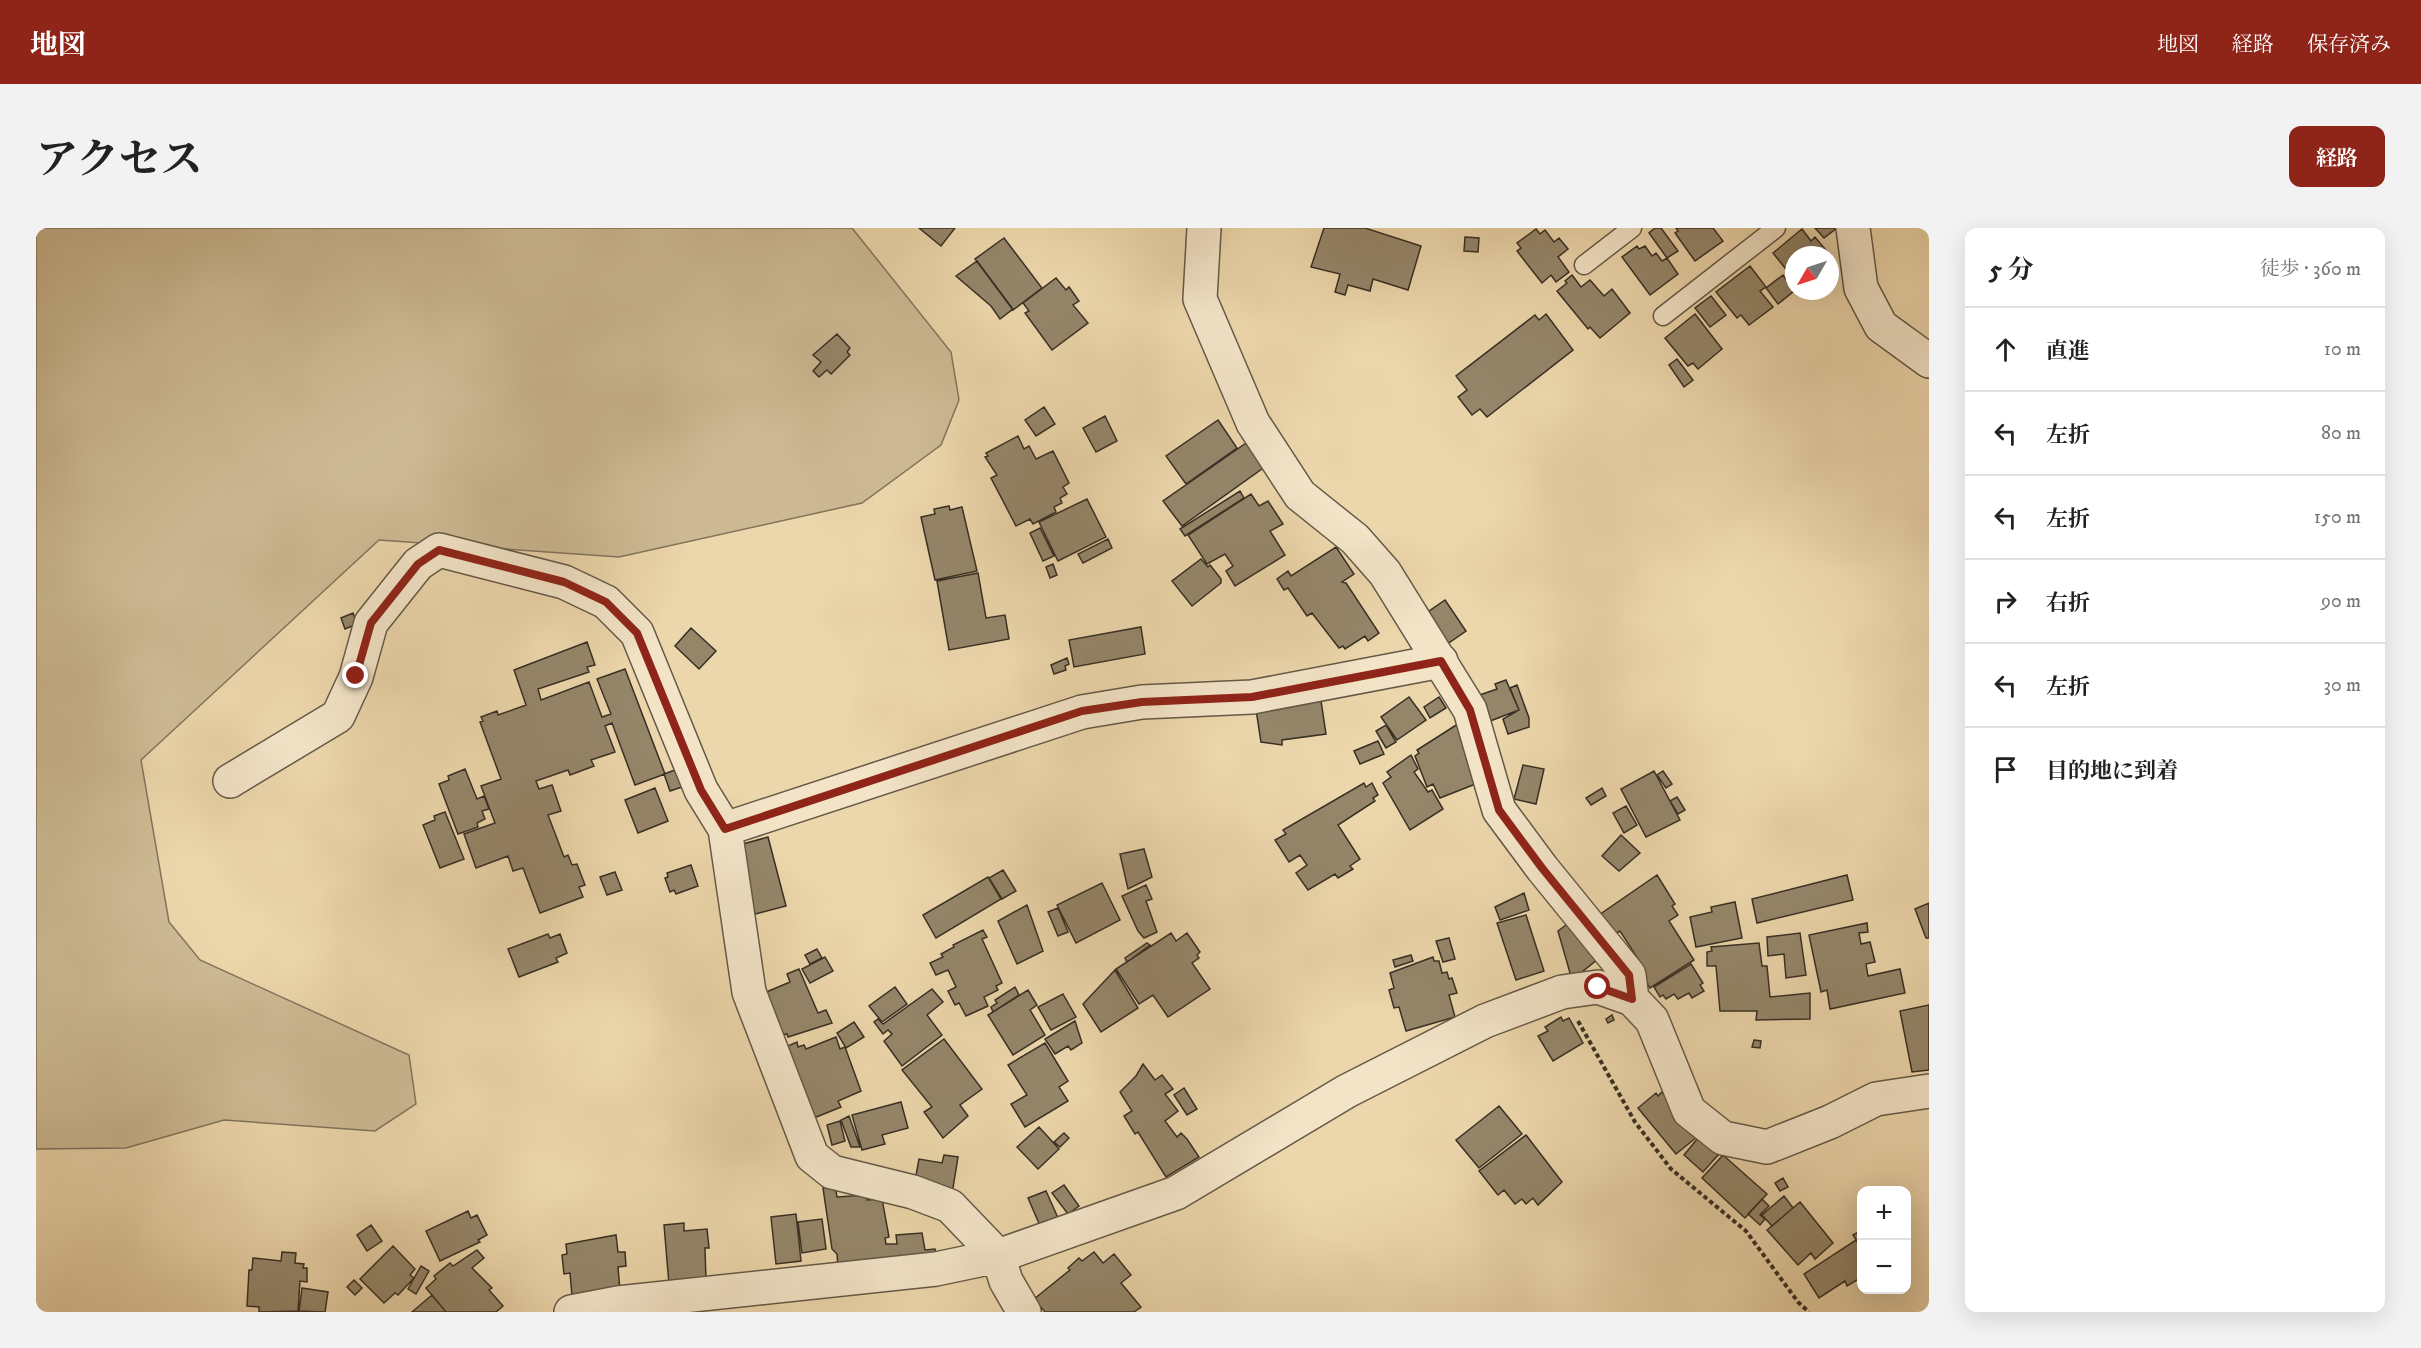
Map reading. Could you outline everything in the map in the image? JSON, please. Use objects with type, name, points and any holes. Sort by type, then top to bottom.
[{"type":"street","points":[[1204,228],[1200,299],[1253,423],[1300,495],[1355,539],[1386,573],[1470,710],[1499,810],[1542,868],[1629,975],[1632,999]]},
{"type":"street","points":[[1853,228],[1861,288],[1881,326],[1929,361]]},
{"type":"street","points":[[230,781],[338,716],[356,676],[371,623],[418,564],[439,550],[564,582],[606,602],[637,633],[701,790],[725,829],[749,992],[812,1156],[832,1172],[913,1192],[950,1206],[998,1256],[1006,1281],[1024,1312]]},
{"type":"street","points":[[725,829],[1082,711],[1142,702],[1252,697],[1441,661]]},
{"type":"street","points":[[571,1312],[618,1304],[936,1269],[998,1256],[1176,1193],[1347,1091],[1485,1021],[1562,992],[1598,987],[1632,999],[1652,1020],[1689,1111],[1723,1138],[1767,1147],[1830,1122],[1876,1099],[1929,1091]]},
{"type":"lane","points":[[1584,265],[1632,228]]},
{"type":"lane","points":[[1663,316],[1776,228]]},
{"type":"path","points":[[1562,992],[1642,1132],[1671,1169],[1746,1231],[1798,1302],[1809,1312]]},
{"type":"shaded area","points":[[36,228],[852,228],[951,352],[959,400],[941,445],[862,503],[619,557],[379,540],[141,760],[169,922],[200,960],[409,1055],[416,1104],[375,1131],[224,1120],[126,1148],[36,1149]]},
{"type":"building","points":[[919,228],[955,228],[941,246]]},
{"type":"building","points":[[1324,228],[1365,228],[1421,246],[1408,290],[1373,279],[1370,291],[1348,285],[1345,295],[1335,292],[1340,274],[1311,267]]},
{"type":"building","points":[[1655,228],[1661,228],[1678,251],[1667,258],[1649,233]]},
{"type":"building","points":[[1676,228],[1713,228],[1723,241],[1695,261],[1675,233],[1678,231]]},
{"type":"building","points":[[1815,228],[1837,228],[1824,238]]},
{"type":"building","points":[[1536,229],[1540,234],[1545,230],[1554,242],[1559,238],[1568,249],[1558,257],[1569,272],[1556,282],[1551,275],[1542,283],[1517,251],[1521,248],[1517,243]]},
{"type":"building","points":[[1802,229],[1811,241],[1815,237],[1822,246],[1785,246],[1785,268],[1773,253]]},
{"type":"building","points":[[1465,237],[1479,238],[1478,252],[1464,251]]},
{"type":"building","points":[[1004,238],[1042,288],[1013,310],[975,259]]},
{"type":"building","points":[[1637,246],[1639,249],[1645,246],[1652,256],[1656,253],[1662,261],[1667,258],[1678,274],[1650,295],[1622,257]]},
{"type":"building","points":[[977,261],[1013,309],[1000,319],[991,306],[956,276]]},
{"type":"building","points":[[1750,266],[1766,287],[1760,291],[1773,307],[1749,325],[1741,315],[1737,318],[1716,292]]},
{"type":"building","points":[[1572,275],[1581,287],[1590,280],[1604,296],[1612,289],[1630,313],[1600,338],[1590,327],[1588,329],[1557,291],[1567,283],[1565,281]]},
{"type":"building","points":[[1783,275],[1785,298],[1778,304],[1766,288]]},
{"type":"building","points":[[1056,278],[1066,290],[1069,287],[1079,301],[1073,305],[1088,323],[1052,350],[1025,313],[1029,311],[1023,303]]},
{"type":"building","points":[[1711,296],[1726,315],[1710,327],[1695,308]]},
{"type":"building","points":[[1546,314],[1573,350],[1487,417],[1480,409],[1472,415],[1458,397],[1467,390],[1456,376],[1535,315],[1539,320]]},
{"type":"building","points":[[1695,314],[1722,349],[1698,369],[1693,363],[1688,366],[1665,338]]},
{"type":"building","points":[[837,334],[850,348],[847,352],[850,355],[831,374],[827,370],[819,377],[813,371],[821,362],[813,355]]},
{"type":"building","points":[[1677,359],[1693,380],[1684,387],[1669,365]]},
{"type":"building","points":[[1044,407],[1055,424],[1036,436],[1025,420]]},
{"type":"building","points":[[1105,416],[1117,441],[1096,452],[1083,428]]},
{"type":"building","points":[[1218,420],[1237,448],[1186,484],[1166,456]]},
{"type":"building","points":[[1018,436],[1024,449],[1029,446],[1036,459],[1053,451],[1069,483],[1063,487],[1067,494],[1060,498],[1062,503],[1054,507],[1056,512],[1033,524],[1030,519],[1016,526],[991,478],[997,475],[985,457],[988,456],[986,453]]},
{"type":"building","points":[[1249,441],[1266,466],[1182,526],[1163,501]]},
{"type":"building","points":[[1240,491],[1244,498],[1185,536],[1180,529]]},
{"type":"building","points":[[1251,494],[1259,506],[1268,501],[1283,524],[1270,531],[1285,555],[1235,586],[1226,571],[1233,566],[1225,554],[1207,564],[1188,535]]},
{"type":"building","points":[[1087,499],[1106,537],[1058,561],[1039,522]]},
{"type":"building","points":[[949,506],[950,510],[962,507],[977,571],[935,580],[921,517],[935,514],[934,509]]},
{"type":"building","points":[[1040,528],[1054,556],[1043,561],[1030,533]]},
{"type":"building","points":[[1108,539],[1112,548],[1083,563],[1078,554]]},
{"type":"building","points":[[1336,547],[1354,574],[1342,582],[1346,583],[1379,633],[1368,641],[1365,636],[1345,649],[1343,646],[1339,648],[1312,613],[1307,616],[1288,588],[1284,590],[1277,579],[1288,571],[1291,576]]},
{"type":"building","points":[[1201,559],[1208,567],[1210,565],[1221,579],[1221,583],[1192,606],[1172,581]]},
{"type":"building","points":[[1053,564],[1057,575],[1050,578],[1046,567]]},
{"type":"building","points":[[978,573],[986,618],[1005,615],[1009,639],[949,650],[937,581]]},
{"type":"building","points":[[1445,600],[1466,631],[1443,647],[1422,616]]},
{"type":"building","points":[[353,613],[357,624],[345,629],[341,618]]},
{"type":"building","points":[[1141,627],[1145,654],[1074,667],[1069,640]]},
{"type":"building","points":[[691,628],[716,651],[699,669],[675,646]]},
{"type":"building","points":[[587,642],[595,665],[587,667],[589,672],[538,689],[541,700],[589,682],[602,717],[611,714],[597,679],[625,669],[665,774],[635,785],[612,723],[605,726],[615,752],[591,760],[594,766],[570,775],[568,770],[536,781],[539,789],[552,785],[561,811],[548,815],[564,857],[568,855],[572,865],[577,864],[585,885],[579,887],[583,897],[540,913],[523,868],[513,871],[508,856],[476,868],[464,834],[495,823],[481,786],[501,779],[480,722],[483,721],[481,717],[497,711],[498,715],[526,705],[514,670]]},
{"type":"building","points":[[1067,658],[1069,664],[1065,666],[1066,670],[1054,674],[1051,665]]},
{"type":"building","points":[[1506,680],[1519,710],[1485,723],[1474,697],[1497,689],[1495,684]]},
{"type":"building","points":[[1517,685],[1529,718],[1529,727],[1508,734],[1503,719],[1519,710],[1510,688]]},
{"type":"building","points":[[1320,694],[1326,734],[1282,740],[1282,745],[1261,742],[1255,703]]},
{"type":"building","points":[[1409,697],[1426,720],[1397,740],[1381,717]]},
{"type":"building","points":[[1439,697],[1446,708],[1430,718],[1424,707]]},
{"type":"building","points":[[1461,722],[1483,781],[1440,798],[1433,784],[1427,787],[1415,756],[1419,753],[1417,750]]},
{"type":"building","points":[[1386,725],[1396,742],[1386,748],[1376,731]]},
{"type":"building","points":[[1378,741],[1384,754],[1360,764],[1354,751]]},
{"type":"building","points":[[1411,755],[1418,769],[1414,772],[1428,792],[1432,790],[1443,809],[1410,830],[1383,783],[1391,777],[1387,772]]},
{"type":"building","points":[[1523,765],[1544,769],[1536,804],[1514,799]]},
{"type":"building","points":[[465,769],[477,799],[484,796],[489,809],[482,811],[485,819],[477,823],[478,827],[458,834],[439,784],[449,780],[448,776]]},
{"type":"building","points":[[675,770],[682,787],[670,791],[664,774]]},
{"type":"building","points":[[1654,771],[1680,820],[1646,837],[1621,789]]},
{"type":"building","points":[[1663,771],[1672,784],[1666,788],[1657,775]]},
{"type":"building","points":[[1364,783],[1366,787],[1372,783],[1378,795],[1373,798],[1375,801],[1338,825],[1360,859],[1350,866],[1353,869],[1338,878],[1335,874],[1308,890],[1296,873],[1307,865],[1300,855],[1289,862],[1275,840],[1286,834],[1283,830]]},
{"type":"building","points":[[655,788],[668,821],[638,833],[625,800]]},
{"type":"building","points":[[1602,788],[1606,796],[1591,805],[1586,798]]},
{"type":"building","points":[[1677,797],[1685,810],[1678,814],[1670,801]]},
{"type":"building","points":[[1626,806],[1637,825],[1624,833],[1613,813]]},
{"type":"building","points":[[445,812],[464,859],[440,868],[423,825],[435,820],[434,816]]},
{"type":"building","points":[[1621,835],[1640,853],[1619,871],[1602,856]]},
{"type":"building","points":[[768,837],[786,906],[751,915],[732,847]]},
{"type":"building","points":[[1144,849],[1152,877],[1128,889],[1120,854]]},
{"type":"building","points":[[691,865],[698,886],[676,894],[674,890],[670,892],[665,878],[668,877],[667,873]]},
{"type":"building","points":[[1003,870],[1016,891],[1002,899],[989,878]]},
{"type":"building","points":[[615,872],[622,890],[607,895],[600,877]]},
{"type":"building","points":[[1657,875],[1675,904],[1672,906],[1678,915],[1669,921],[1694,960],[1650,988],[1639,971],[1642,965],[1620,931],[1612,936],[1599,915]]},
{"type":"building","points":[[1847,875],[1853,900],[1757,923],[1752,899]]},
{"type":"building","points":[[988,877],[1001,899],[936,938],[923,915]]},
{"type":"building","points":[[1102,883],[1120,920],[1076,943],[1057,905]]},
{"type":"building","points":[[1146,885],[1152,899],[1146,901],[1157,932],[1144,938],[1138,931],[1122,896]]},
{"type":"building","points":[[1524,893],[1529,910],[1500,920],[1495,907]]},
{"type":"building","points":[[1735,902],[1742,938],[1696,947],[1690,917],[1712,912],[1711,907]]},
{"type":"building","points":[[1929,903],[1929,938],[1926,938],[1915,909]]},
{"type":"building","points":[[1027,905],[1043,951],[1017,964],[998,921]]},
{"type":"building","points":[[1058,908],[1068,932],[1058,936],[1048,912]]},
{"type":"building","points":[[1526,915],[1544,971],[1516,980],[1497,923]]},
{"type":"building","points":[[1570,922],[1598,959],[1572,980],[1558,931]]},
{"type":"building","points":[[1867,923],[1868,932],[1859,933],[1861,944],[1870,942],[1875,962],[1866,964],[1868,976],[1900,969],[1905,993],[1830,1009],[1827,990],[1821,992],[1809,935]]},
{"type":"building","points":[[983,930],[987,937],[982,939],[1002,983],[996,986],[998,990],[984,997],[988,1006],[966,1016],[959,1003],[955,1005],[948,991],[956,987],[948,970],[936,975],[930,963],[943,957],[941,954],[954,947],[953,945]]},
{"type":"building","points":[[1171,933],[1176,941],[1187,933],[1200,952],[1197,955],[1199,958],[1192,963],[1210,989],[1168,1017],[1153,995],[1139,1004],[1116,969]]},
{"type":"building","points":[[1800,933],[1806,975],[1786,978],[1784,954],[1768,956],[1767,937]]},
{"type":"building","points":[[548,934],[550,938],[560,934],[567,953],[556,958],[558,962],[519,977],[508,949]]},
{"type":"building","points":[[1449,938],[1455,959],[1443,962],[1436,941]]},
{"type":"building","points":[[1147,943],[1150,945],[1127,962],[1125,958]]},
{"type":"building","points":[[1759,943],[1762,966],[1767,966],[1770,997],[1810,993],[1810,1019],[1756,1020],[1757,1011],[1720,1011],[1716,966],[1707,966],[1707,952],[1712,951],[1711,947]]},
{"type":"building","points":[[817,949],[822,958],[810,964],[805,955]]},
{"type":"building","points":[[1411,955],[1413,961],[1395,967],[1393,960]]},
{"type":"building","points":[[825,957],[833,971],[810,983],[802,969]]},
{"type":"building","points":[[1433,957],[1434,961],[1439,961],[1442,973],[1447,972],[1449,979],[1452,978],[1457,993],[1449,995],[1455,1017],[1406,1031],[1399,1007],[1394,1008],[1389,990],[1394,988],[1390,973]]},
{"type":"building","points":[[1691,964],[1703,983],[1700,985],[1704,991],[1692,998],[1689,993],[1678,999],[1674,994],[1666,999],[1663,995],[1660,997],[1654,987]]},
{"type":"building","points":[[799,969],[818,1013],[826,1010],[832,1023],[788,1037],[787,1034],[783,1035],[764,993],[790,982],[787,974]]},
{"type":"building","points":[[1115,970],[1138,1008],[1101,1032],[1083,1004]]},
{"type":"building","points":[[895,987],[907,1004],[882,1022],[869,1006]]},
{"type":"building","points":[[1015,987],[1019,995],[993,1012],[991,1007],[997,1003],[995,1000]]},
{"type":"building","points":[[932,989],[943,1002],[927,1015],[942,1035],[902,1066],[884,1041],[892,1034],[888,1030],[883,1034],[874,1022],[878,1019],[883,1024]]},
{"type":"building","points":[[1028,990],[1037,1005],[1030,1010],[1045,1035],[1013,1055],[988,1015]]},
{"type":"building","points":[[1063,994],[1076,1017],[1051,1030],[1038,1007]]},
{"type":"building","points":[[1929,1005],[1929,1070],[1912,1072],[1900,1011]]},
{"type":"building","points":[[1612,1015],[1614,1020],[1608,1023],[1606,1019]]},
{"type":"building","points":[[1561,1017],[1563,1021],[1569,1018],[1583,1043],[1553,1061],[1538,1036],[1548,1031],[1545,1027]]},
{"type":"building","points":[[1075,1021],[1082,1043],[1071,1050],[1068,1046],[1055,1054],[1045,1039]]},
{"type":"building","points":[[854,1022],[864,1037],[846,1048],[837,1033]]},
{"type":"building","points":[[836,1037],[840,1049],[845,1047],[861,1091],[838,1101],[841,1107],[809,1120],[781,1049],[797,1042],[798,1047],[804,1045],[806,1049]]},
{"type":"building","points":[[944,1039],[982,1089],[960,1105],[968,1116],[943,1138],[924,1112],[932,1107],[902,1070]]},
{"type":"building","points":[[1754,1040],[1761,1041],[1760,1048],[1752,1047]]},
{"type":"building","points":[[1045,1043],[1068,1081],[1059,1087],[1068,1101],[1025,1127],[1011,1104],[1027,1095],[1008,1065]]},
{"type":"building","points":[[1143,1064],[1155,1080],[1162,1075],[1173,1089],[1165,1094],[1178,1111],[1165,1121],[1177,1137],[1181,1133],[1187,1139],[1199,1157],[1166,1177],[1138,1132],[1135,1134],[1124,1116],[1132,1111],[1120,1092],[1136,1076]]},
{"type":"building","points":[[1184,1088],[1197,1109],[1187,1115],[1174,1095]]},
{"type":"building","points":[[1662,1092],[1697,1137],[1676,1154],[1638,1108],[1656,1093],[1658,1096]]},
{"type":"building","points":[[901,1102],[908,1128],[882,1135],[885,1144],[862,1150],[852,1115]]},
{"type":"building","points":[[1499,1106],[1522,1134],[1479,1168],[1456,1140]]},
{"type":"building","points":[[849,1116],[860,1147],[851,1147],[841,1120]]},
{"type":"building","points":[[840,1121],[845,1141],[832,1145],[827,1125]]},
{"type":"building","points":[[1039,1127],[1059,1149],[1038,1169],[1017,1147]]},
{"type":"building","points":[[1064,1133],[1069,1138],[1060,1147],[1054,1142]]},
{"type":"building","points":[[1526,1135],[1562,1182],[1538,1205],[1533,1198],[1526,1204],[1522,1199],[1515,1204],[1504,1190],[1498,1195],[1479,1171]]},
{"type":"building","points":[[1698,1138],[1718,1155],[1703,1172],[1684,1155]]},
{"type":"building","points":[[944,1155],[958,1157],[952,1194],[914,1186],[919,1159],[942,1163]]},
{"type":"building","points":[[1723,1155],[1767,1194],[1745,1218],[1702,1178]]},
{"type":"building","points":[[1783,1178],[1788,1187],[1780,1191],[1775,1183]]},
{"type":"building","points":[[1064,1185],[1079,1206],[1068,1214],[1052,1193]]},
{"type":"building","points":[[835,1186],[837,1197],[866,1195],[867,1200],[882,1199],[889,1237],[885,1238],[886,1244],[897,1244],[896,1235],[922,1233],[925,1250],[935,1249],[936,1255],[838,1267],[837,1254],[832,1249],[823,1188]]},
{"type":"building","points":[[1046,1191],[1059,1220],[1041,1228],[1028,1198]]},
{"type":"building","points":[[1784,1196],[1793,1208],[1772,1226],[1762,1215]]},
{"type":"building","points":[[1762,1199],[1769,1206],[1760,1215],[1765,1219],[1760,1225],[1748,1214]]},
{"type":"building","points":[[1800,1202],[1833,1243],[1815,1259],[1811,1253],[1798,1265],[1767,1230]]},
{"type":"building","points":[[468,1211],[471,1218],[477,1215],[487,1235],[478,1240],[480,1242],[440,1261],[426,1231]]},
{"type":"building","points":[[796,1214],[801,1261],[776,1264],[771,1217]]},
{"type":"building","points":[[822,1219],[826,1249],[802,1253],[798,1222]]},
{"type":"building","points":[[684,1223],[684,1231],[707,1229],[709,1248],[705,1248],[706,1281],[669,1284],[664,1225]]},
{"type":"building","points":[[371,1225],[382,1241],[367,1251],[357,1235]]},
{"type":"building","points":[[616,1235],[618,1252],[625,1252],[626,1266],[618,1267],[620,1291],[572,1296],[570,1273],[564,1274],[562,1255],[567,1254],[566,1244]]},
{"type":"building","points":[[1856,1240],[1857,1242],[1857,1280],[1847,1286],[1845,1281],[1819,1298],[1804,1274]]},
{"type":"building","points":[[393,1246],[415,1269],[410,1275],[414,1278],[398,1295],[395,1293],[384,1303],[360,1279]]},
{"type":"building","points":[[477,1250],[484,1258],[472,1268],[492,1288],[489,1290],[503,1306],[496,1312],[446,1312],[426,1288],[436,1279],[434,1276],[450,1263],[453,1266]]},
{"type":"building","points":[[282,1252],[296,1253],[295,1263],[304,1264],[303,1268],[307,1268],[307,1282],[300,1281],[298,1311],[259,1312],[259,1307],[247,1306],[249,1270],[252,1270],[253,1258],[281,1261]]},
{"type":"building","points":[[1094,1252],[1103,1263],[1114,1254],[1131,1275],[1121,1283],[1141,1307],[1134,1312],[1045,1312],[1034,1299],[1070,1270],[1068,1268],[1079,1258],[1082,1261]]},
{"type":"building","points":[[421,1266],[429,1271],[416,1294],[408,1289]]},
{"type":"building","points":[[354,1280],[362,1288],[355,1295],[347,1287]]},
{"type":"building","points":[[302,1288],[328,1292],[325,1312],[299,1311]]},
{"type":"building","points":[[432,1295],[446,1312],[412,1312]]},
{"type":"route","points":[[356,676],[371,623],[418,564],[439,550],[564,582],[606,602],[637,633],[701,790],[725,829],[1082,711],[1142,702],[1252,697],[1441,661],[1470,710],[1499,810],[1542,868],[1629,975],[1632,999],[1598,987]]}]
